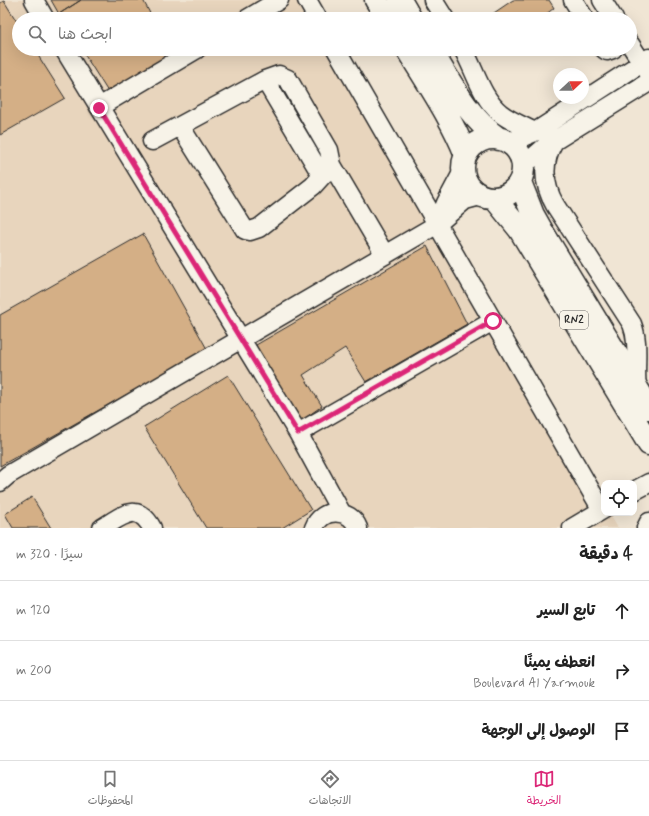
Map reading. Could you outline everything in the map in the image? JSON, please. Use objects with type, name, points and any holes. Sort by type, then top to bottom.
[{"type":"highway","points":[[376,0],[384,12]]},
{"type":"highway","points":[[400,0],[407,12]]},
{"type":"highway","name":"RN2","points":[[411,56],[456,132],[465,163],[465,178],[468,185],[473,191],[488,197],[520,230],[649,444]]},
{"type":"highway","name":"RN2","points":[[434,56],[478,122],[518,152],[531,210],[542,231],[649,408]]},
{"type":"highway","points":[[465,163],[470,149],[476,143],[483,140],[503,140]]},
{"type":"highway","points":[[488,197],[503,197],[510,194],[516,188],[522,174]]},
{"type":"street","points":[[34,0],[41,12]]},
{"type":"street","points":[[259,12],[279,0]]},
{"type":"street","points":[[308,0],[314,12]]},
{"type":"street","points":[[433,0],[441,12]]},
{"type":"street","points":[[573,0],[581,12]]},
{"type":"street","points":[[602,0],[610,12]]},
{"type":"street","points":[[503,140],[516,140],[535,132],[647,65],[637,53]]},
{"type":"street","points":[[68,56],[298,433],[341,512]]},
{"type":"street","points":[[99,108],[185,56]]},
{"type":"street","points":[[340,56],[436,225],[601,506]]},
{"type":"street","points":[[466,56],[487,98],[493,106],[509,119],[535,132]]},
{"type":"street","points":[[152,141],[265,80],[385,255]]},
{"type":"street","points":[[522,174],[538,152],[649,82]]},
{"type":"street","points":[[180,126],[245,230],[250,231],[259,228],[313,186],[327,171]]},
{"type":"street","points":[[554,141],[549,149],[545,169],[545,179],[548,192],[632,324],[636,337],[635,369],[637,388]]},
{"type":"street","points":[[436,225],[465,163]]},
{"type":"street","points":[[0,482],[8,475],[436,225],[465,200],[488,197]]},
{"type":"street","points":[[298,433],[493,321]]},
{"type":"street","points":[[317,523],[323,479]]},
{"type":"street","points":[[637,490],[649,483]]},
{"type":"street","points":[[572,528],[601,510]]},
{"type":"street","points":[[317,523],[326,514],[341,512],[354,520],[358,528]]},
{"type":"street","points":[[102,528],[127,513],[137,513],[146,517],[152,528]]},
{"type":"street","points":[[646,528],[649,522]]},
{"type":"shaded area","points":[[0,0],[299,0],[307,12],[12,12],[12,56],[333,56],[601,500],[601,516],[611,516],[618,528],[0,528]]},
{"type":"building","points":[[51,0],[81,0],[62,12],[58,12]]},
{"type":"building","points":[[81,0],[143,0],[149,12],[62,12]]},
{"type":"building","points":[[513,0],[549,0],[554,8],[549,12],[495,12]]},
{"type":"building","points":[[4,1],[12,14],[12,56],[38,56],[65,98],[0,135],[0,3]]},
{"type":"building","points":[[85,56],[176,57],[110,95]]},
{"type":"building","points":[[143,234],[207,349],[0,466],[0,315]]},
{"type":"building","points":[[427,246],[467,324],[366,382],[345,348],[303,375],[322,406],[298,423],[256,345]]},
{"type":"building","points":[[228,375],[311,510],[282,528],[206,528],[144,427]]},
{"type":"building","points":[[32,497],[51,528],[13,528],[5,514]]},
{"type":"route","points":[[99,108],[298,433],[493,321]]}]
